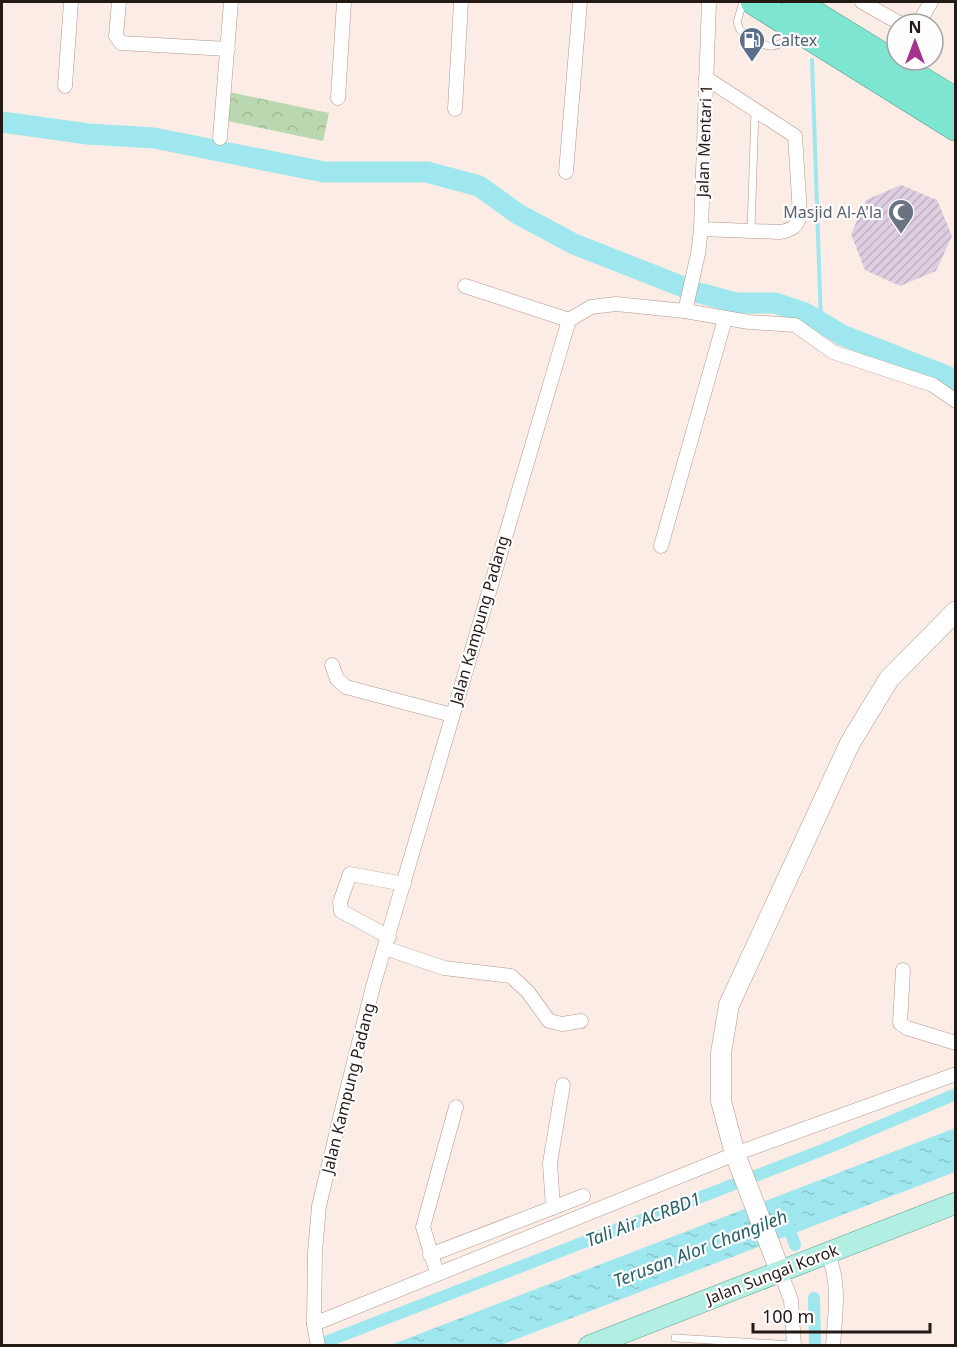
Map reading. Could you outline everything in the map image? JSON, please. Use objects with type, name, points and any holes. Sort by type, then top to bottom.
[{"type":"highway","points":[[754,2],[800,30],[866,63],[885,62]]},
{"type":"highway","points":[[795,2],[866,63],[956,128]]},
{"type":"highway","points":[[912,72],[956,101]]},
{"type":"main road","name":"Jalan Sungai Korok","points":[[589,1346],[778,1265],[827,1253],[956,1203]]},
{"type":"street","points":[[65,86],[71,2]]},
{"type":"street","points":[[119,2],[117,40],[127,44],[228,49]]},
{"type":"street","points":[[220,138],[231,2]]},
{"type":"street","points":[[338,98],[344,2]]},
{"type":"street","points":[[455,109],[461,2]]},
{"type":"street","points":[[566,172],[580,2]]},
{"type":"street","name":"Jalan Mentari 1","points":[[686,307],[701,229],[709,2]]},
{"type":"street","points":[[862,2],[885,15]]},
{"type":"street","points":[[701,229],[788,230],[796,225],[800,214],[796,138],[706,78]]},
{"type":"street","points":[[465,286],[569,320],[591,307],[616,304],[686,307],[725,319],[795,325],[833,352],[924,381],[956,401]]},
{"type":"street","points":[[661,546],[725,319]]},
{"type":"street","name":"Jalan Kampung Padang","points":[[318,1346],[314,1324],[315,1252],[319,1206],[374,983],[569,320]]},
{"type":"street","points":[[794,1345],[791,1300],[726,1126],[720,1082],[724,1031],[729,1005],[850,743],[890,679],[956,611]]},
{"type":"street","points":[[332,665],[337,679],[346,687],[452,715]]},
{"type":"street","points":[[404,884],[350,874],[340,902],[341,911],[387,943],[444,968],[511,976],[528,992],[549,1022],[562,1024],[581,1022]]},
{"type":"street","points":[[903,970],[899,1020],[902,1026],[956,1043]]},
{"type":"street","points":[[314,1324],[437,1273],[737,1160],[956,1074]]},
{"type":"street","points":[[553,1208],[550,1163],[562,1085]]},
{"type":"street","points":[[437,1273],[423,1227],[456,1107]]},
{"type":"street","points":[[430,1255],[583,1196]]},
{"type":"street","points":[[827,1253],[835,1268],[836,1282],[833,1346]]},
{"type":"lane","points":[[743,2],[737,22],[740,30],[765,46],[780,46],[800,30]]},
{"type":"lane","points":[[751,230],[755,109]]},
{"type":"lane","points":[[675,1338],[794,1345]]},
{"type":"green space","points":[[229,92],[329,113],[323,141],[223,120]]},
{"type":"water","name":"Terusan Alor Changileh","points":[[955,1128],[955,1172],[501,1345],[388,1346]]},
{"type":"building","name":"Masjid Al-A'la","points":[[901,185],[937,200],[952,236],[936,271],[900,286],[865,270],[851,234],[866,200]]},
{"type":"waterway","points":[[812,60],[821,323]]},
{"type":"waterway","points":[[2,122],[88,134],[154,138],[324,172],[427,172],[479,186],[518,214],[574,244],[696,292],[736,303],[775,303],[805,313],[842,335],[949,377],[956,383]]},
{"type":"waterway","name":"Tali Air ACRBD1","points":[[328,1341],[825,1149],[956,1094]]},
{"type":"waterway","points":[[786,1219],[795,1245]]},
{"type":"waterway","points":[[814,1298],[815,1346]]},
{"type":"place","name":"Caltex","points":[[752,63]]},
{"type":"place","name":"Masjid Al-A'la","points":[[901,235]]}]
